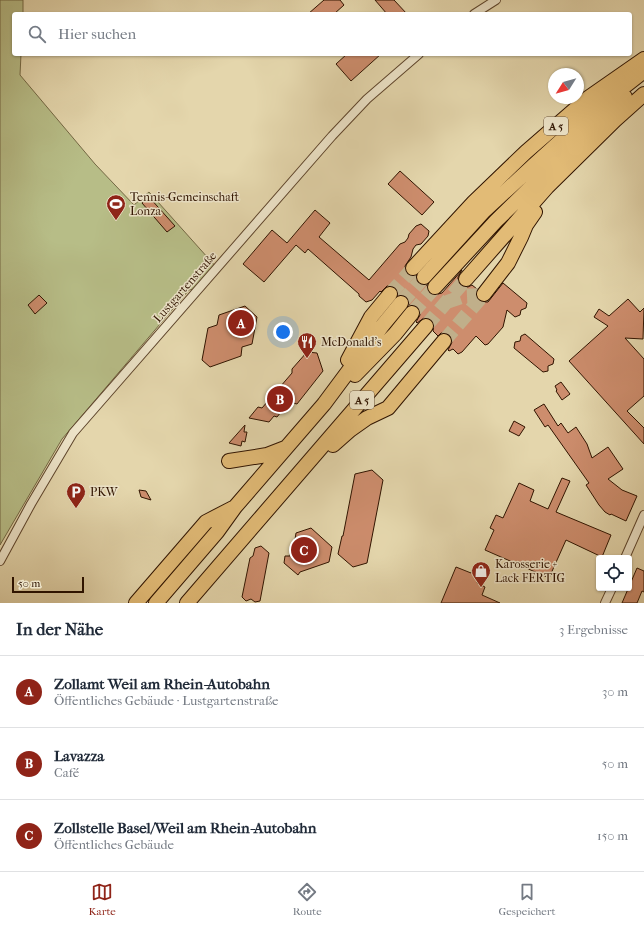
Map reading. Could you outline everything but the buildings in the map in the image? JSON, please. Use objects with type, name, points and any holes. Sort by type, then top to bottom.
[{"type":"highway","name":"A 5","points":[[644,59],[588,98],[526,152],[474,202],[418,273],[534,164],[597,108],[644,71]]},
{"type":"highway","name":"A 5","points":[[435,287],[496,221],[560,158],[607,113],[644,82]]},
{"type":"highway","points":[[466,279],[547,187],[644,94]]},
{"type":"highway","points":[[629,107],[644,101]]},
{"type":"highway","points":[[484,294],[508,263],[526,225],[539,207],[547,187]]},
{"type":"highway","name":"A 5","points":[[156,603],[217,532],[235,507],[324,404],[382,326],[396,299]]},
{"type":"highway","name":"A 5","points":[[324,404],[395,334],[412,313]]},
{"type":"highway","name":"A 5","points":[[187,603],[426,326]]},
{"type":"highway","points":[[298,475],[350,430],[367,418],[388,408],[444,341]]},
{"type":"highway","points":[[229,461],[267,455],[287,447]]},
{"type":"highway","points":[[136,603],[206,522],[235,507]]},
{"type":"street","points":[[477,12],[496,0]]},
{"type":"street","name":"Lustgartenstraße","points":[[0,561],[31,504],[73,433],[332,136],[367,99],[417,56]]},
{"type":"street","points":[[626,555],[644,515]]},
{"type":"street","points":[[605,603],[611,591]]},
{"type":"green space","points":[[0,0],[23,0],[23,12],[12,12],[12,56],[21,56],[20,75],[95,164],[134,205],[149,192],[217,268],[200,288],[189,290],[62,439],[0,545]]},
{"type":"tunnel","points":[[390,294],[413,268]]},
{"type":"tunnel","points":[[401,303],[424,277]]},
{"type":"tunnel","points":[[426,326],[466,279]]},
{"type":"tunnel","points":[[412,313],[435,287]]},
{"type":"tunnel","points":[[444,341],[484,294]]},
{"type":"tunnel","points":[[447,302],[464,296],[483,295]]},
{"type":"place","name":"Tennis-Gemeinschaft Lonza","points":[[116,221]]},
{"type":"place","name":"Zollamt Weil am Rhein-Autobahn","points":[[241,323]]},
{"type":"place","name":"McDonald's","points":[[307,359]]},
{"type":"place","name":"Lavazza","points":[[280,399]]},
{"type":"place","name":"PKW","points":[[76,509]]},
{"type":"place","name":"Zollstelle Basel/Weil am Rhein-Autobahn","points":[[304,550]]},
{"type":"place","name":"Karosserie + Lack FERTIG","points":[[481,588]]}]
